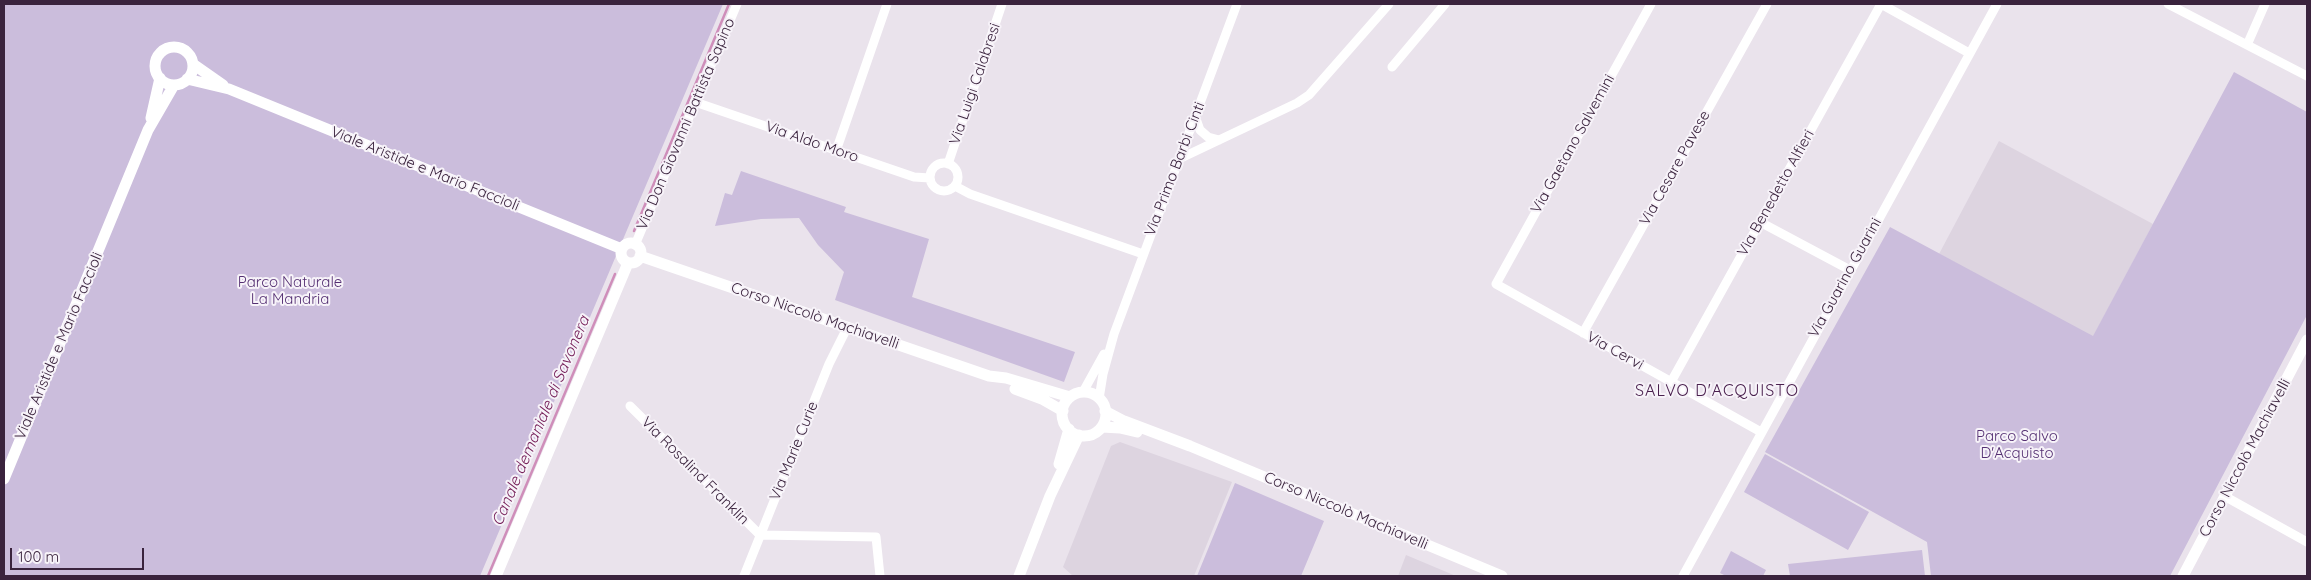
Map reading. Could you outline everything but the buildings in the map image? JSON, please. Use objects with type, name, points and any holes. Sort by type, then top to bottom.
[{"type":"street","name":"Via Don Giovanni Battista Sapino","points":[[635,245],[737,4]]},
{"type":"street","points":[[836,150],[887,4]]},
{"type":"street","name":"Via Luigi Calabresi","points":[[948,164],[1002,4]]},
{"type":"street","name":"Via Primo Barbi Cinti","points":[[1099,398],[1103,374],[1114,334],[1238,4]]},
{"type":"street","points":[[1179,159],[1297,103],[1309,95],[1389,4]]},
{"type":"street","points":[[1392,67],[1445,4]]},
{"type":"street","name":"Via Gaetano Salvemini","points":[[1496,284],[1651,4]]},
{"type":"street","name":"Via Cesare Pavese","points":[[1583,333],[1767,4]]},
{"type":"street","points":[[1881,4],[1969,53]]},
{"type":"street","name":"Via Benedetto Alfieri","points":[[1671,382],[1881,4]]},
{"type":"street","name":"Via Guarino Guarini","points":[[1683,576],[1997,4]]},
{"type":"street","points":[[2168,4],[2307,76]]},
{"type":"street","points":[[2247,45],[2265,4]]},
{"type":"street","points":[[170,48],[182,49],[188,53],[193,64],[187,80],[174,85],[164,82],[156,73],[156,60],[164,50],[170,48]]},
{"type":"street","name":"Viale Aristide e Mario Faccioli","points":[[193,64],[229,88],[622,250]]},
{"type":"street","name":"Viale Aristide e Mario Faccioli","points":[[148,130],[160,78]]},
{"type":"street","name":"Viale Aristide e Mario Faccioli","points":[[187,80],[229,88]]},
{"type":"street","name":"Viale Aristide e Mario Faccioli","points":[[4,479],[148,130],[174,85]]},
{"type":"street","name":"Via Aldo Moro","points":[[695,102],[914,177],[930,178]]},
{"type":"street","points":[[1195,116],[1200,130],[1208,137],[1219,140]]},
{"type":"street","points":[[948,164],[957,173],[955,186],[948,190],[940,191],[933,186],[930,178],[936,166],[948,164]]},
{"type":"street","points":[[955,186],[970,194],[1143,254]]},
{"type":"street","points":[[1760,222],[1850,270]]},
{"type":"street","points":[[626,245],[635,245],[641,251],[640,256],[637,261],[628,263],[622,256],[622,250],[626,245]]},
{"type":"street","name":"Corso Niccolò Machiavelli","points":[[640,256],[989,376],[1006,378],[1070,397]]},
{"type":"street","points":[[496,576],[628,263]]},
{"type":"street","name":"Via Cervi","points":[[1496,284],[1761,432]]},
{"type":"street","name":"Via Marie Curie","points":[[744,576],[829,364],[846,328]]},
{"type":"street","name":"Via Primo Barbi Cinti","points":[[1083,392],[1096,372],[1114,334]]},
{"type":"street","name":"Corso Niccolò Machiavelli","points":[[2183,576],[2307,340]]},
{"type":"street","name":"Corso Niccolò Machiavelli","points":[[989,376],[1004,385],[1042,398],[1063,411]]},
{"type":"street","points":[[1083,392],[1099,398],[1106,410],[1102,427],[1091,434],[1074,432],[1063,420],[1063,411],[1070,397],[1083,392]]},
{"type":"street","name":"Via Rosalind Franklin","points":[[630,406],[760,535]]},
{"type":"street","name":"Corso Niccolò Machiavelli","points":[[1106,410],[1124,421],[1190,446],[1502,576]]},
{"type":"street","name":"Corso Niccolò Machiavelli","points":[[1102,427],[1120,428],[1190,446]]},
{"type":"street","points":[[1018,576],[1074,432]]},
{"type":"street","points":[[2226,497],[2307,542]]},
{"type":"street","points":[[760,535],[876,537],[880,576]]},
{"type":"street","name":"Via Guarino Guarini","points":[[1677,576],[1694,553]]},
{"type":"shaded area","points":[[1999,141],[2153,224],[2093,337],[1939,254]]},
{"type":"shaded area","points":[[1120,442],[1232,482],[1194,576],[1073,576],[1063,567],[1111,446]]},
{"type":"shaded area","points":[[1406,555],[1456,576],[1398,576]]},
{"type":"green space","name":"Parco Naturale La Mandria","points":[[4,4],[723,4],[480,576],[4,576]]},
{"type":"green space","name":"Parco Salvo D'Acquisto","points":[[2234,72],[2307,112],[2307,315],[2170,576],[1931,576],[1927,542],[1765,452],[1890,227],[2093,336]]},
{"type":"green space","points":[[741,171],[846,207],[844,212],[929,239],[912,297],[1075,352],[1064,382],[835,300],[844,272],[818,245],[799,218],[761,219],[715,226],[725,193],[732,195]]},
{"type":"green space","points":[[1765,454],[1869,512],[1848,550],[1744,492]]},
{"type":"green space","points":[[1235,483],[1324,521],[1301,576],[1197,576]]},
{"type":"green space","points":[[1922,550],[1925,576],[1790,576],[1788,564]]},
{"type":"green space","points":[[1731,551],[1766,570],[1763,576],[1726,576],[1720,573]]},
{"type":"waterway","name":"Canale demaniale di Savonera","points":[[634,231],[729,4]]},
{"type":"waterway","name":"Canale demaniale di Savonera","points":[[488,576],[615,274]]},
{"type":"district","name":"SALVO D'ACQUISTO","points":[[1717,391]]}]
